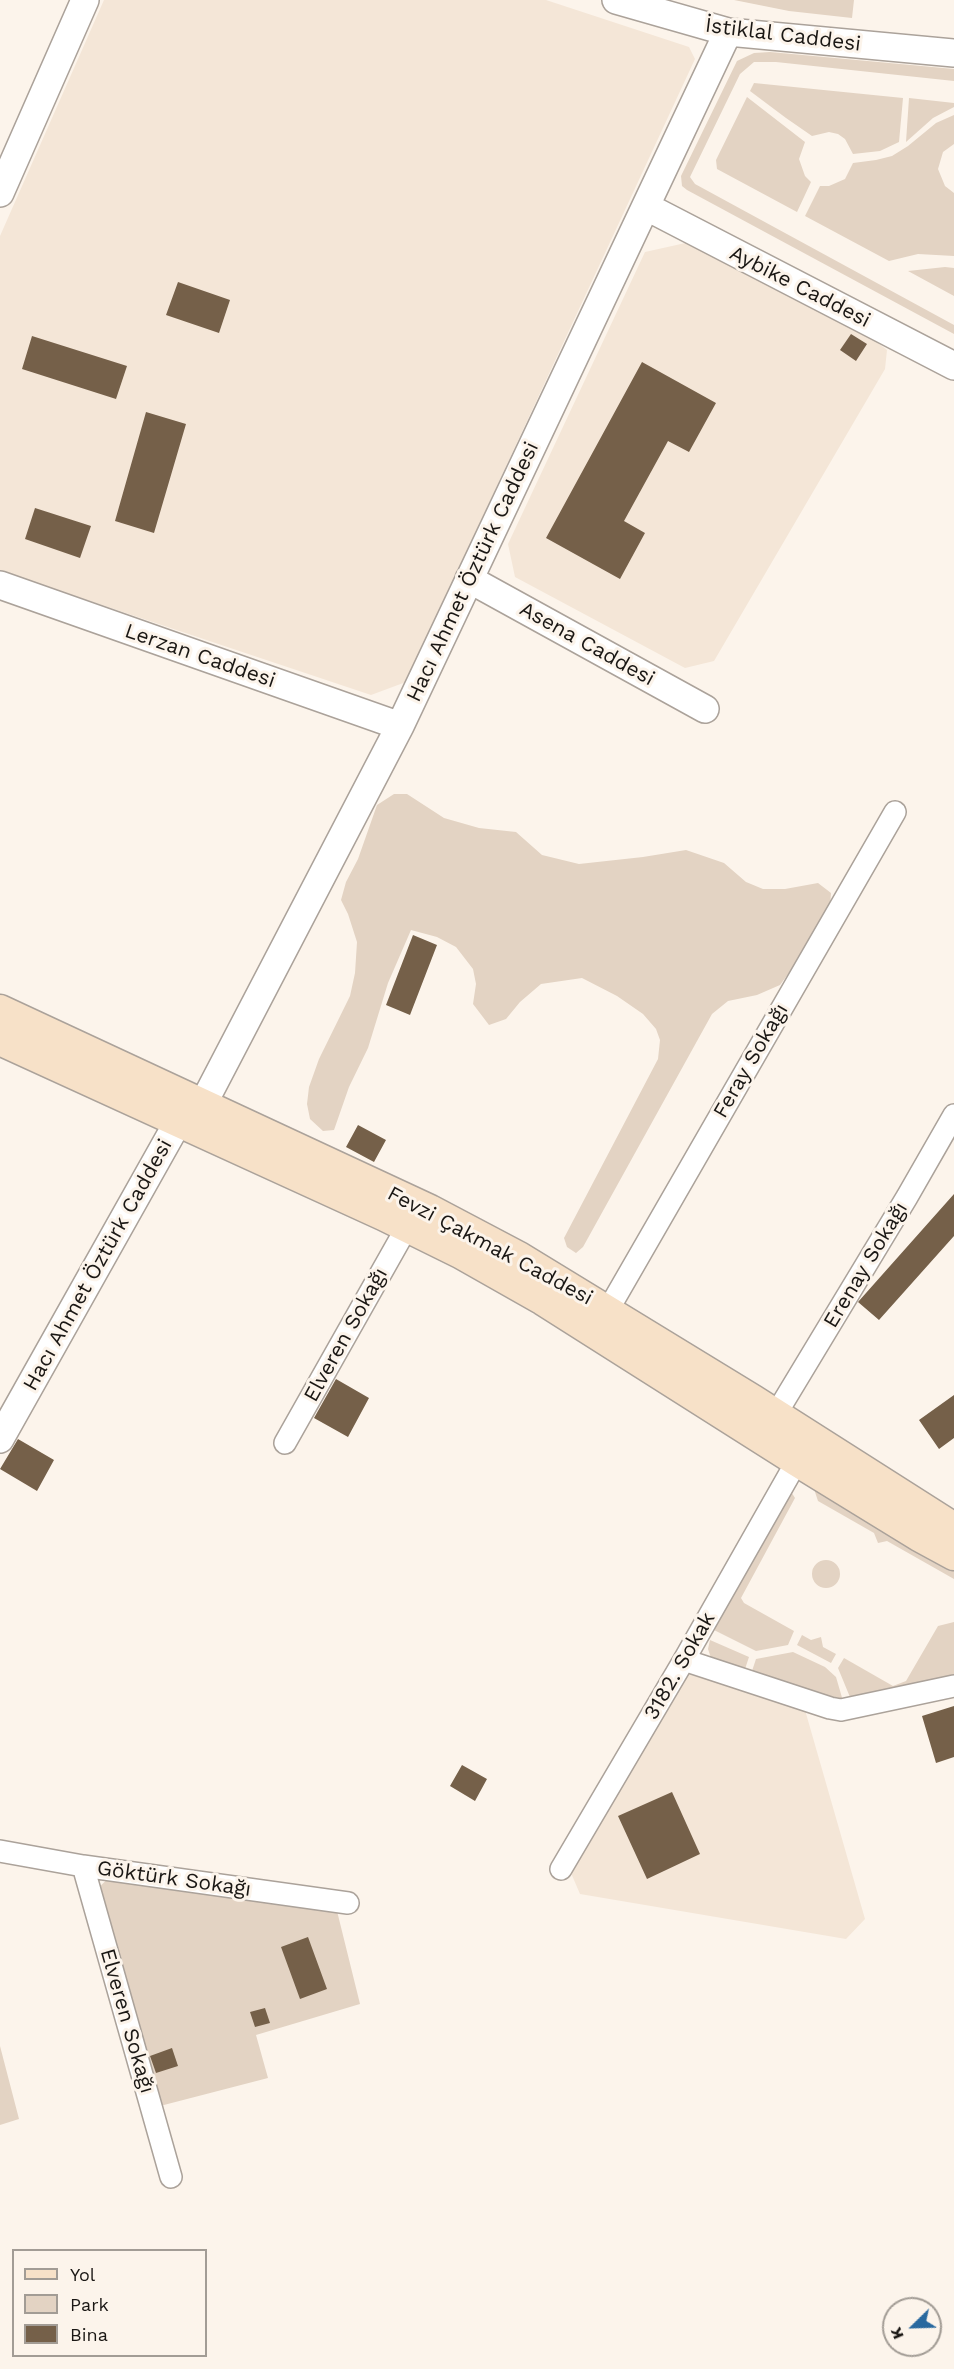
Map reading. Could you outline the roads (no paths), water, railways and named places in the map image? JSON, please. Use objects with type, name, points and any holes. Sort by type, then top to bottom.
[{"type":"main road","name":"Fevzi Çakmak Caddesi","points":[[0,1011],[430,1210],[519,1257],[776,1414],[954,1528]]},
{"type":"main road","name":"Fevzi Çakmak Caddesi","points":[[0,1040],[460,1253],[543,1300],[797,1461],[954,1555]]},
{"type":"street","points":[[0,193],[85,0]]},
{"type":"street","name":"İstiklal Caddesi","points":[[616,0],[728,32],[954,53]]},
{"type":"street","name":"Hacı Ahmet Öztürk Caddesi","points":[[203,1104],[400,726],[728,32]]},
{"type":"street","name":"Aybike Caddesi","points":[[647,207],[954,366]]},
{"type":"street","name":"Asena Caddesi","points":[[469,579],[705,710]]},
{"type":"street","name":"Lerzan Caddesi","points":[[0,585],[400,726]]},
{"type":"street","name":"Feray Sokağı","points":[[608,1310],[895,812]]},
{"type":"street","name":"Erenay Sokağı","points":[[776,1414],[954,1115]]},
{"type":"street","name":"Hacı Ahmet Öztürk Caddesi","points":[[0,1439],[178,1122]]},
{"type":"street","name":"Elveren Sokağı","points":[[285,1443],[407,1227]]},
{"type":"street","name":"3182. Sokak","points":[[561,1869],[684,1660],[797,1461]]},
{"type":"street","points":[[684,1660],[842,1710],[954,1686]]},
{"type":"street","name":"Göktürk Sokağı","points":[[0,1851],[83,1866],[348,1904]]},
{"type":"street","name":"Elveren Sokağı","points":[[83,1866],[171,2177]]}]
